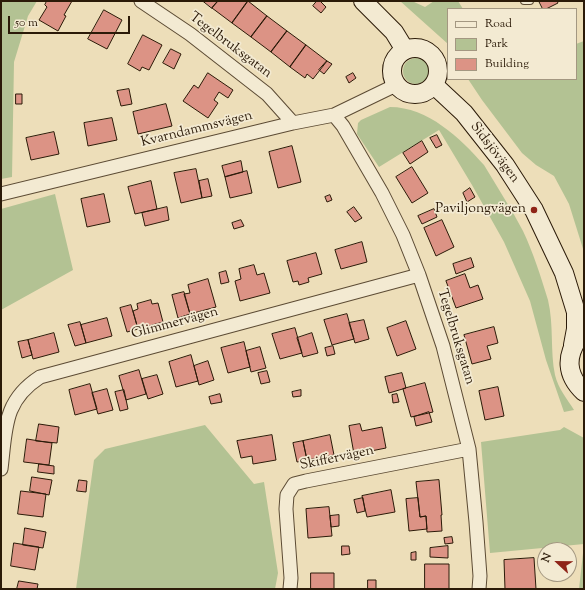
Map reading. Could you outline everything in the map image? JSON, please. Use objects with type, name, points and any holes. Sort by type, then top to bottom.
[{"type":"main road","points":[[363,1],[394,32],[405,50]]},
{"type":"main road","points":[[419,48],[432,54],[437,62],[439,71],[437,81],[430,89],[422,94],[404,92],[396,85],[393,76],[393,64],[397,56],[405,50],[419,48]]},
{"type":"main road","name":"Sidsjövägen","points":[[434,85],[464,113],[506,165],[534,210],[564,273],[576,312],[576,329],[579,339],[571,351],[569,364],[571,374],[576,385],[584,392]]},
{"type":"main road","name":"Sidsjövägen","points":[[564,273],[584,294]]},
{"type":"street","name":"Tegelbruksgatan","points":[[141,1],[190,34],[267,94],[293,123]]},
{"type":"street","name":"Kvarndammsvägen","points":[[1,194],[293,123],[334,115],[396,85]]},
{"type":"street","name":"Tegelbruksgatan","points":[[334,115],[343,126],[382,193],[403,235],[419,275],[443,346],[469,449],[480,576],[479,589]]},
{"type":"street","name":"Glimmervägen","points":[[1,469],[7,424],[11,407],[24,389],[40,377],[419,275]]},
{"type":"street","name":"Skiffervägen","points":[[290,589],[291,578],[286,509],[287,495],[294,484],[469,449]]},
{"type":"lane","points":[[524,1],[530,1]]},
{"type":"green space","points":[[1,1],[37,1],[28,16],[14,62],[12,177],[1,179]]},
{"type":"green space","points":[[400,1],[412,1],[425,7],[434,1],[458,1],[462,8],[447,8],[447,43]]},
{"type":"green space","points":[[584,41],[584,252],[569,204],[554,176],[536,165],[522,153],[469,80],[577,80],[577,44]]},
{"type":"green space","points":[[416,58],[425,62],[429,71],[425,80],[416,84],[407,80],[403,71],[407,62]]},
{"type":"green space","points":[[390,107],[404,108],[417,112],[430,118],[454,135],[484,165],[514,214],[530,247],[548,300],[556,380],[560,389],[574,410],[564,412],[546,360],[530,301],[504,242],[439,130],[379,167],[357,134],[358,123],[361,120]]},
{"type":"green space","points":[[55,194],[73,270],[1,310],[1,209]]},
{"type":"green space","points":[[205,425],[254,484],[264,482],[278,573],[275,589],[76,589],[94,460],[105,449]]},
{"type":"green space","points":[[564,427],[584,438],[584,544],[577,545],[577,542],[537,542],[537,548],[490,553],[481,442],[560,430]]},
{"type":"green space","points":[[584,544],[584,589],[579,589]]},
{"type":"building","points":[[47,1],[72,1],[64,15],[66,16],[58,31],[39,20],[47,7],[45,5]]},
{"type":"building","points":[[203,1],[218,1],[212,8]]},
{"type":"building","points":[[218,1],[248,1],[232,23],[212,8]]},
{"type":"building","points":[[248,1],[267,16],[251,37],[232,23]]},
{"type":"building","points":[[317,1],[320,1],[326,7],[321,13],[313,6]]},
{"type":"building","points":[[539,1],[557,1],[558,3],[548,8],[542,8]]},
{"type":"building","points":[[104,10],[122,20],[107,49],[88,39]]},
{"type":"building","points":[[267,16],[287,31],[271,52],[251,37]]},
{"type":"building","points":[[287,31],[306,45],[290,67],[271,52]]},
{"type":"building","points":[[143,35],[162,45],[149,70],[142,67],[140,71],[128,64]]},
{"type":"building","points":[[306,45],[327,61],[313,79],[307,74],[305,78],[290,67]]},
{"type":"building","points":[[171,49],[181,54],[174,69],[163,63]]},
{"type":"building","points":[[327,61],[332,64],[324,74],[319,70]]},
{"type":"building","points":[[208,73],[233,90],[228,98],[219,92],[214,100],[218,103],[208,118],[183,101],[194,85],[198,88]]},
{"type":"building","points":[[353,73],[356,78],[349,83],[346,77]]},
{"type":"building","points":[[129,89],[132,104],[121,106],[117,91]]},
{"type":"building","points":[[16,94],[22,94],[22,104],[16,104]]},
{"type":"building","points":[[166,104],[172,126],[138,134],[133,112]]},
{"type":"building","points":[[112,118],[117,140],[88,146],[84,123]]},
{"type":"building","points":[[54,132],[59,154],[31,160],[26,138]]},
{"type":"building","points":[[437,135],[442,145],[436,148],[430,138]]},
{"type":"building","points":[[422,141],[428,152],[410,164],[403,153]]},
{"type":"building","points":[[292,146],[301,182],[278,188],[269,152]]},
{"type":"building","points":[[241,161],[243,172],[225,177],[222,166]]},
{"type":"building","points":[[412,167],[428,193],[412,203],[396,177]]},
{"type":"building","points":[[196,169],[202,198],[181,203],[174,173]]},
{"type":"building","points":[[247,171],[252,193],[230,198],[225,177]]},
{"type":"building","points":[[208,179],[212,196],[202,198],[199,181]]},
{"type":"building","points":[[151,181],[157,209],[135,214],[128,187]]},
{"type":"building","points":[[470,188],[475,197],[467,202],[463,193]]},
{"type":"building","points":[[104,194],[110,222],[87,227],[81,199]]},
{"type":"building","points":[[330,195],[332,200],[327,202],[325,197]]},
{"type":"building","points":[[167,207],[169,220],[145,226],[142,213]]},
{"type":"building","points":[[354,207],[362,218],[355,222],[347,212]]},
{"type":"building","points":[[434,209],[437,217],[422,224],[418,216]]},
{"type":"building","points":[[241,220],[244,226],[234,229],[232,223]]},
{"type":"building","points":[[442,220],[454,247],[436,256],[424,228]]},
{"type":"building","points":[[362,242],[367,262],[341,269],[335,250]]},
{"type":"building","points":[[316,253],[322,274],[308,278],[309,282],[299,285],[298,281],[293,282],[287,261]]},
{"type":"building","points":[[471,258],[474,267],[456,274],[453,264]]},
{"type":"building","points":[[254,265],[257,275],[264,273],[270,293],[240,301],[235,281],[241,279],[239,269]]},
{"type":"building","points":[[226,271],[229,282],[221,284],[219,273]]},
{"type":"building","points":[[465,274],[470,288],[478,285],[483,299],[456,308],[446,281]]},
{"type":"building","points":[[208,279],[216,307],[190,314],[184,294],[190,293],[188,285]]},
{"type":"building","points":[[184,292],[190,314],[178,318],[172,295]]},
{"type":"building","points":[[151,300],[152,304],[158,303],[163,322],[138,329],[133,311],[138,309],[137,304]]},
{"type":"building","points":[[131,305],[138,329],[127,332],[120,308]]},
{"type":"building","points":[[347,314],[354,339],[332,345],[324,320]]},
{"type":"building","points":[[107,318],[112,336],[86,343],[81,325]]},
{"type":"building","points":[[364,320],[369,339],[355,343],[349,323]]},
{"type":"building","points":[[406,321],[416,349],[397,356],[387,328]]},
{"type":"building","points":[[80,322],[86,343],[75,346],[68,325]]},
{"type":"building","points":[[494,327],[498,343],[487,346],[491,359],[472,364],[464,335]]},
{"type":"building","points":[[295,328],[302,353],[280,359],[272,334]]},
{"type":"building","points":[[54,333],[59,352],[33,359],[28,340]]},
{"type":"building","points":[[312,333],[318,353],[303,357],[297,338]]},
{"type":"building","points":[[28,340],[32,355],[22,358],[18,342]]},
{"type":"building","points":[[244,342],[250,367],[228,373],[221,348]]},
{"type":"building","points":[[333,346],[335,354],[327,356],[325,348]]},
{"type":"building","points":[[260,347],[266,368],[251,372],[246,351]]},
{"type":"building","points":[[191,355],[198,381],[176,387],[169,362]]},
{"type":"building","points":[[208,361],[214,380],[199,385],[194,366]]},
{"type":"building","points":[[139,370],[146,394],[126,400],[119,376]]},
{"type":"building","points":[[267,371],[270,382],[261,384],[258,373]]},
{"type":"building","points":[[402,373],[406,388],[389,393],[385,377]]},
{"type":"building","points":[[157,375],[163,394],[148,399],[142,379]]},
{"type":"building","points":[[425,383],[433,412],[411,417],[403,389]]},
{"type":"building","points":[[90,384],[97,409],[75,415],[69,390]]},
{"type":"building","points":[[498,387],[504,416],[485,420],[479,391]]},
{"type":"building","points":[[107,389],[113,410],[98,414],[92,393]]},
{"type":"building","points":[[124,390],[128,409],[120,411],[115,392]]},
{"type":"building","points":[[301,390],[301,396],[293,397],[292,392]]},
{"type":"building","points":[[220,394],[222,402],[211,404],[209,397]]},
{"type":"building","points":[[397,394],[399,402],[393,403],[392,395]]},
{"type":"building","points":[[429,412],[432,422],[416,426],[414,417]]},
{"type":"building","points":[[39,424],[59,427],[57,443],[36,441]]},
{"type":"building","points":[[360,424],[362,431],[382,427],[386,448],[371,451],[372,455],[365,456],[364,452],[354,454],[349,426]]},
{"type":"building","points":[[272,435],[276,460],[253,464],[252,456],[241,458],[237,441]]},
{"type":"building","points":[[330,435],[334,455],[307,460],[303,441]]},
{"type":"building","points":[[27,439],[52,443],[49,465],[24,462]]},
{"type":"building","points":[[303,441],[307,460],[297,462],[293,443]]},
{"type":"building","points":[[39,464],[54,466],[54,474],[38,472]]},
{"type":"building","points":[[32,477],[52,480],[49,495],[30,491]]},
{"type":"building","points":[[79,480],[87,481],[86,492],[77,491]]},
{"type":"building","points":[[439,480],[442,531],[427,532],[426,516],[420,517],[416,482]]},
{"type":"building","points":[[391,490],[395,512],[367,517],[362,496]]},
{"type":"building","points":[[21,491],[46,494],[43,517],[18,514]]},
{"type":"building","points":[[363,498],[365,511],[357,513],[354,500]]},
{"type":"building","points":[[418,498],[420,517],[426,516],[427,529],[409,531],[406,499]]},
{"type":"building","points":[[329,507],[332,536],[308,538],[306,509]]},
{"type":"building","points":[[339,515],[339,526],[331,527],[330,516]]},
{"type":"building","points":[[25,528],[46,532],[43,548],[23,545]]},
{"type":"building","points":[[452,537],[453,543],[445,544],[444,538]]},
{"type":"building","points":[[14,543],[39,547],[35,570],[11,566]]},
{"type":"building","points":[[342,546],[349,546],[350,554],[342,555]]},
{"type":"building","points":[[448,546],[448,558],[430,557],[430,548]]},
{"type":"building","points":[[416,552],[416,560],[411,560],[411,553]]},
{"type":"building","points":[[534,558],[536,589],[505,589],[504,560]]},
{"type":"building","points":[[425,564],[449,564],[449,589],[425,589]]},
{"type":"building","points":[[311,573],[334,573],[334,589],[311,589]]},
{"type":"building","points":[[368,580],[376,580],[376,589],[368,589]]},
{"type":"building","points":[[19,581],[38,584],[37,589],[17,589]]},
{"type":"place","name":"Paviljongvägen","points":[[534,210]]}]
